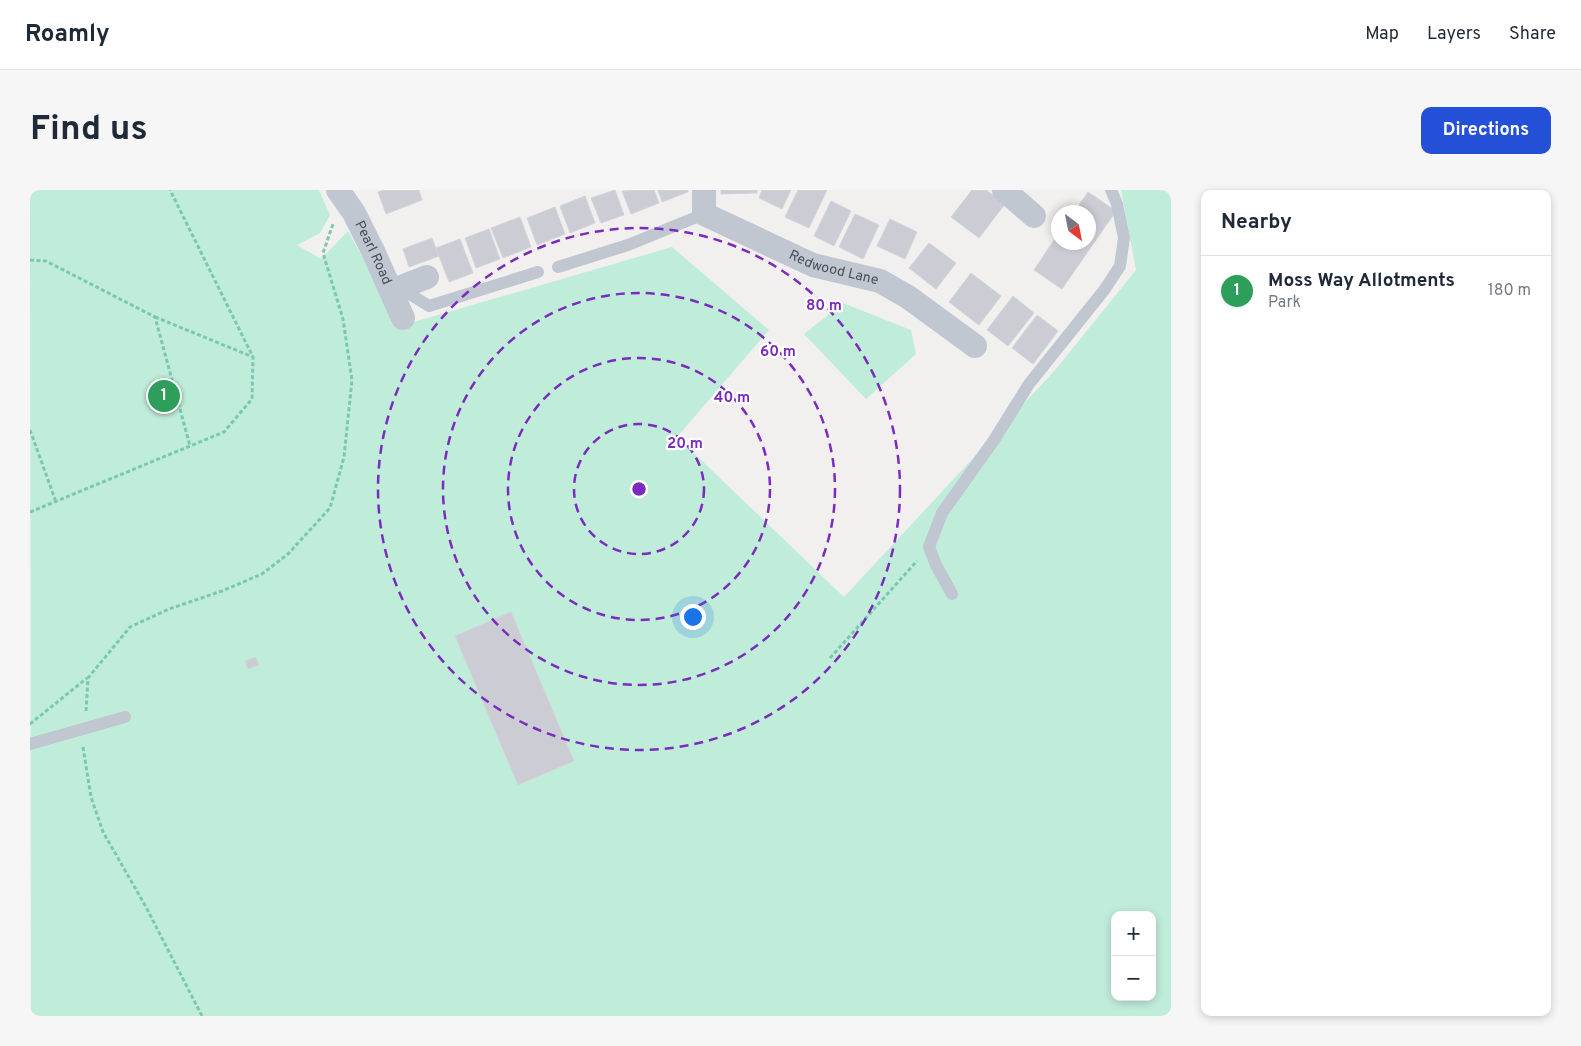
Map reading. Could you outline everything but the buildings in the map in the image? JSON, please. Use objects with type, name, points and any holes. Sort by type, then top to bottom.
[{"type":"street","name":"Pearl Road","points":[[338,190],[354,213],[396,290],[403,318]]},
{"type":"street","points":[[704,190],[704,214]]},
{"type":"street","points":[[1004,190],[1034,216]]},
{"type":"street","name":"Redwood Lane","points":[[704,214],[813,265],[880,281],[908,297],[975,346]]},
{"type":"street","points":[[396,290],[427,277]]},
{"type":"lane","points":[[952,594],[936,565],[929,547],[942,513],[994,440],[1029,384],[1105,289],[1120,266],[1124,238],[1117,204],[1111,190]]},
{"type":"lane","points":[[558,267],[628,245],[704,214]]},
{"type":"lane","points":[[396,290],[429,306],[538,272]]},
{"type":"lane","points":[[30,744],[125,717]]},
{"type":"path","points":[[30,512],[224,432],[252,399],[253,357],[170,190]]},
{"type":"path","points":[[30,724],[88,678],[130,627],[169,610],[222,592],[262,574],[288,554],[330,508],[344,457],[352,380],[343,319],[323,253],[334,221]]},
{"type":"path","points":[[30,260],[46,260],[155,317],[253,357]]},
{"type":"path","points":[[155,317],[190,446]]},
{"type":"path","points":[[30,430],[56,502]]},
{"type":"path","points":[[830,658],[929,547]]},
{"type":"path","points":[[88,678],[82,752],[91,797],[104,832],[146,907],[202,1016]]},
{"type":"green space","points":[[30,190],[319,190],[330,215],[320,233],[297,245],[321,259],[348,231],[400,326],[672,247],[769,330],[677,437],[844,597],[1056,369],[1136,270],[1121,190],[1171,190],[1171,1016],[31,1016]]},
{"type":"green space","points":[[843,303],[911,330],[916,354],[866,399],[804,334]]},
{"type":"place","name":"Moss Way Allotments","points":[[164,396]]}]
